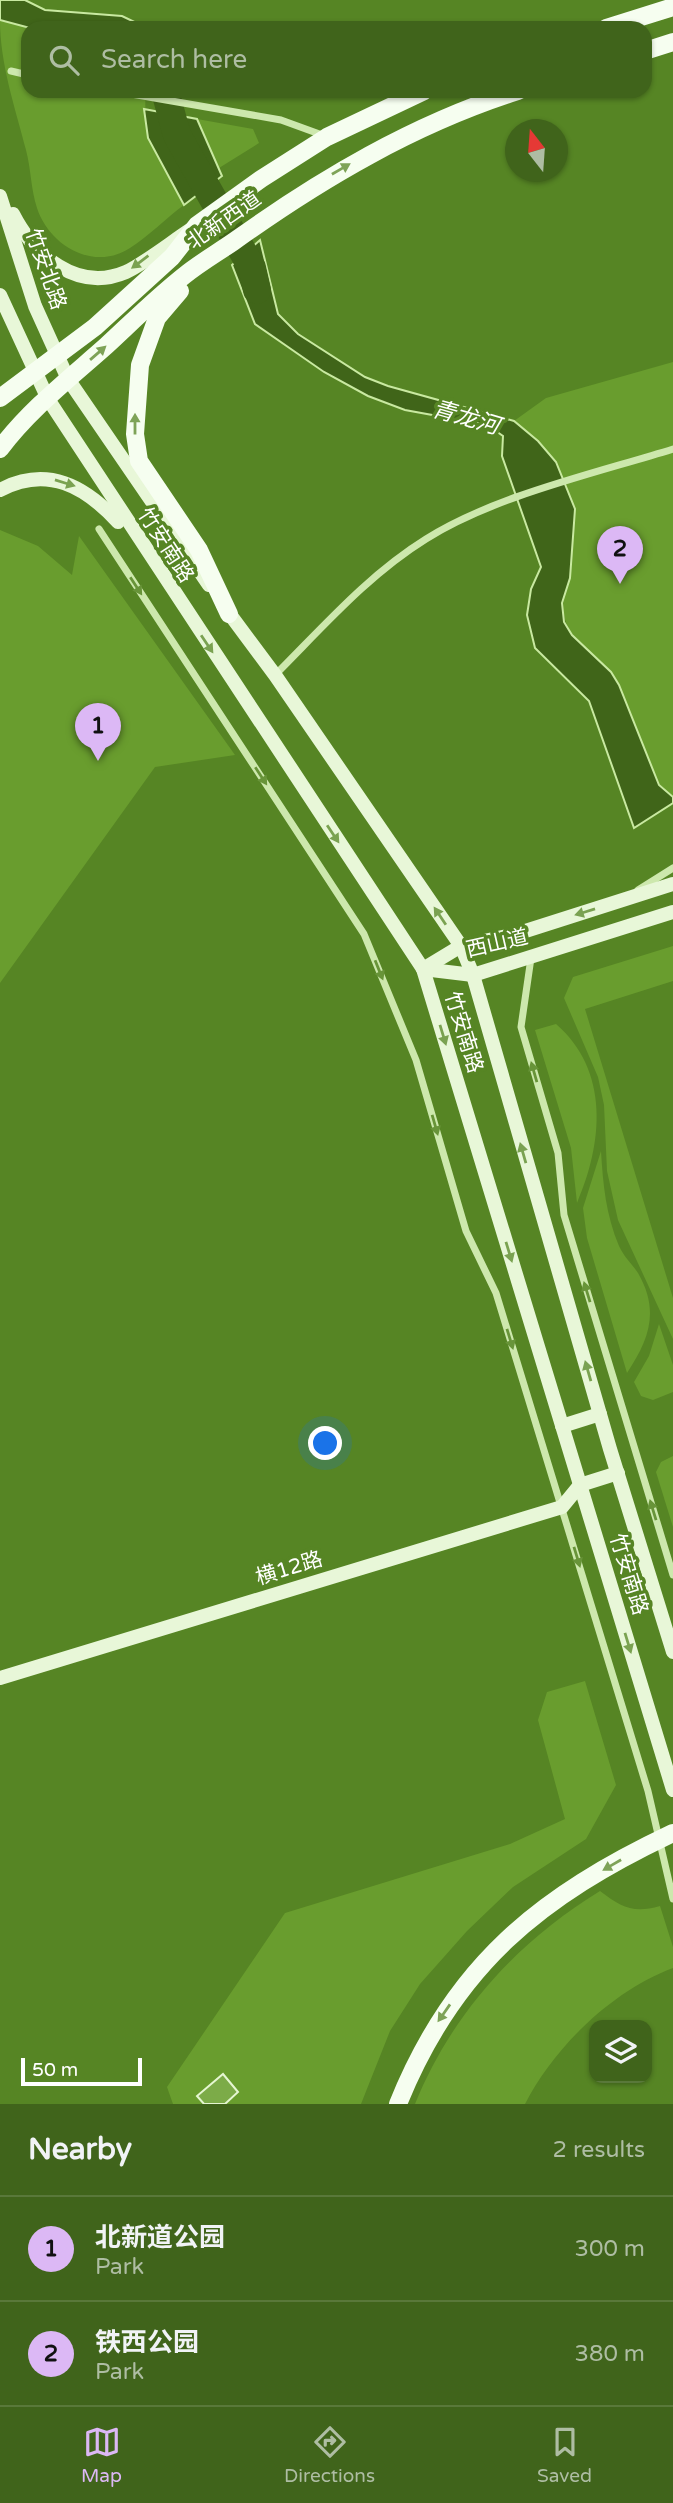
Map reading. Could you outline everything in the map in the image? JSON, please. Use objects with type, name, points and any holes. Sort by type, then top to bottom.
[{"type":"main road","points":[[628,21],[673,7]]},
{"type":"main road","points":[[652,49],[673,42]]},
{"type":"main road","name":"北新西道","points":[[0,398],[105,318],[172,257],[197,226],[261,179],[327,136],[409,98]]},
{"type":"main road","name":"北新西道","points":[[0,449],[13,431],[186,273],[341,169],[410,134],[495,98]]},
{"type":"main road","points":[[0,190],[25,238],[59,268],[93,277],[128,271],[197,226]]},
{"type":"main road","name":"竹安北路","points":[[0,196],[35,306],[57,354]]},
{"type":"main road","points":[[205,262],[158,318],[146,345],[139,365],[135,434],[139,461],[199,550],[229,614]]},
{"type":"main road","points":[[0,296],[32,371]]},
{"type":"main road","name":"竹安南路","points":[[57,354],[68,379],[461,946],[474,975],[600,1414],[673,1652]]},
{"type":"main road","name":"竹安南路","points":[[32,371],[142,547],[423,969],[673,1790]]},
{"type":"main road","points":[[0,490],[22,480],[41,477],[76,486],[103,506],[142,547]]},
{"type":"main road","name":"西山道","points":[[423,969],[461,946],[516,934],[673,884]]},
{"type":"main road","name":"西山道","points":[[423,969],[474,975],[673,912]]},
{"type":"main road","points":[[562,1426],[600,1414]]},
{"type":"main road","points":[[562,1507],[580,1485],[618,1473]]},
{"type":"main road","name":"横12路","points":[[0,1678],[562,1507]]},
{"type":"main road","points":[[398,2104],[416,2060],[439,2019],[489,1956],[561,1895],[666,1837]]},
{"type":"street","points":[[11,71],[21,73]]},
{"type":"street","points":[[151,98],[281,120],[327,136]]},
{"type":"street","points":[[275,675],[370,580],[429,537],[502,504],[673,449]]},
{"type":"street","points":[[99,529],[364,934],[416,1060],[466,1231],[496,1293],[648,1791],[666,1837],[673,1899]]},
{"type":"street","points":[[621,901],[673,868]]},
{"type":"street","points":[[656,917],[673,921]]},
{"type":"street","points":[[531,958],[521,1027],[558,1153],[564,1215],[673,1575]]},
{"type":"shaded area","points":[[0,20],[21,26],[21,98],[146,98],[147,123],[155,151],[184,205],[144,238],[116,255],[87,256],[74,251],[51,233],[35,201],[28,157],[5,69]]},
{"type":"shaded area","points":[[197,119],[253,129],[259,143],[219,168]]},
{"type":"shaded area","points":[[673,362],[673,797],[659,785],[619,685],[575,638],[568,626],[564,613],[564,597],[570,578],[514,421],[546,398]]},
{"type":"shaded area","points":[[0,530],[38,546],[72,575],[79,536],[235,755],[155,767],[0,983]]},
{"type":"shaded area","points":[[673,946],[673,981],[585,1009],[673,1298],[673,1339],[618,1220],[607,1171],[604,1105],[598,1077],[564,998],[573,977]]},
{"type":"shaded area","points":[[556,1024],[586,1063],[593,1085],[596,1109],[592,1156],[577,1203],[571,1148],[535,1030]]},
{"type":"shaded area","points":[[601,1151],[611,1223],[621,1250],[638,1273],[649,1300],[646,1337],[627,1373],[587,1238],[583,1208]]},
{"type":"shaded area","points":[[659,1324],[673,1365],[673,1392],[653,1400],[641,1396],[634,1382],[649,1356]]},
{"type":"shaded area","points":[[673,1456],[673,1527],[656,1472],[661,1462]]},
{"type":"shaded area","points":[[585,1681],[616,1785],[586,1839],[513,1887],[467,1931],[420,1984],[390,2031],[361,2104],[173,2104],[167,2087],[285,1913],[510,1844],[565,1819],[538,1720],[547,1692]]},
{"type":"shaded area","points":[[600,1891],[628,1908],[660,1906],[673,1947],[673,1968],[628,1991],[589,2020],[552,2062],[525,2104],[415,2104],[448,2039],[490,1982],[541,1933]]},
{"type":"water","points":[[0,0],[25,0],[45,10],[122,16],[132,21],[21,21],[21,26],[0,20]]},
{"type":"water","points":[[144,109],[197,119],[222,176],[184,205],[148,138]]},
{"type":"water","points":[[260,240],[278,314],[298,334],[365,377],[388,386],[514,421],[538,441],[556,462],[575,509],[570,578],[562,603],[564,622],[572,635],[611,672],[619,685],[659,785],[673,797],[673,803],[634,828],[589,701],[535,648],[527,615],[531,589],[541,567],[502,456],[503,436],[487,425],[405,410],[368,396],[324,372],[255,324],[232,265]]},
{"type":"building","points":[[223,2074],[238,2092],[225,2104],[204,2104],[197,2096]]},
{"type":"waterway","name":"青龙河","points":[[167,98],[177,135],[252,268],[257,290]]},
{"type":"place","name":"铁西公园","points":[[620,584]]},
{"type":"place","name":"北新道公园","points":[[98,761]]}]
